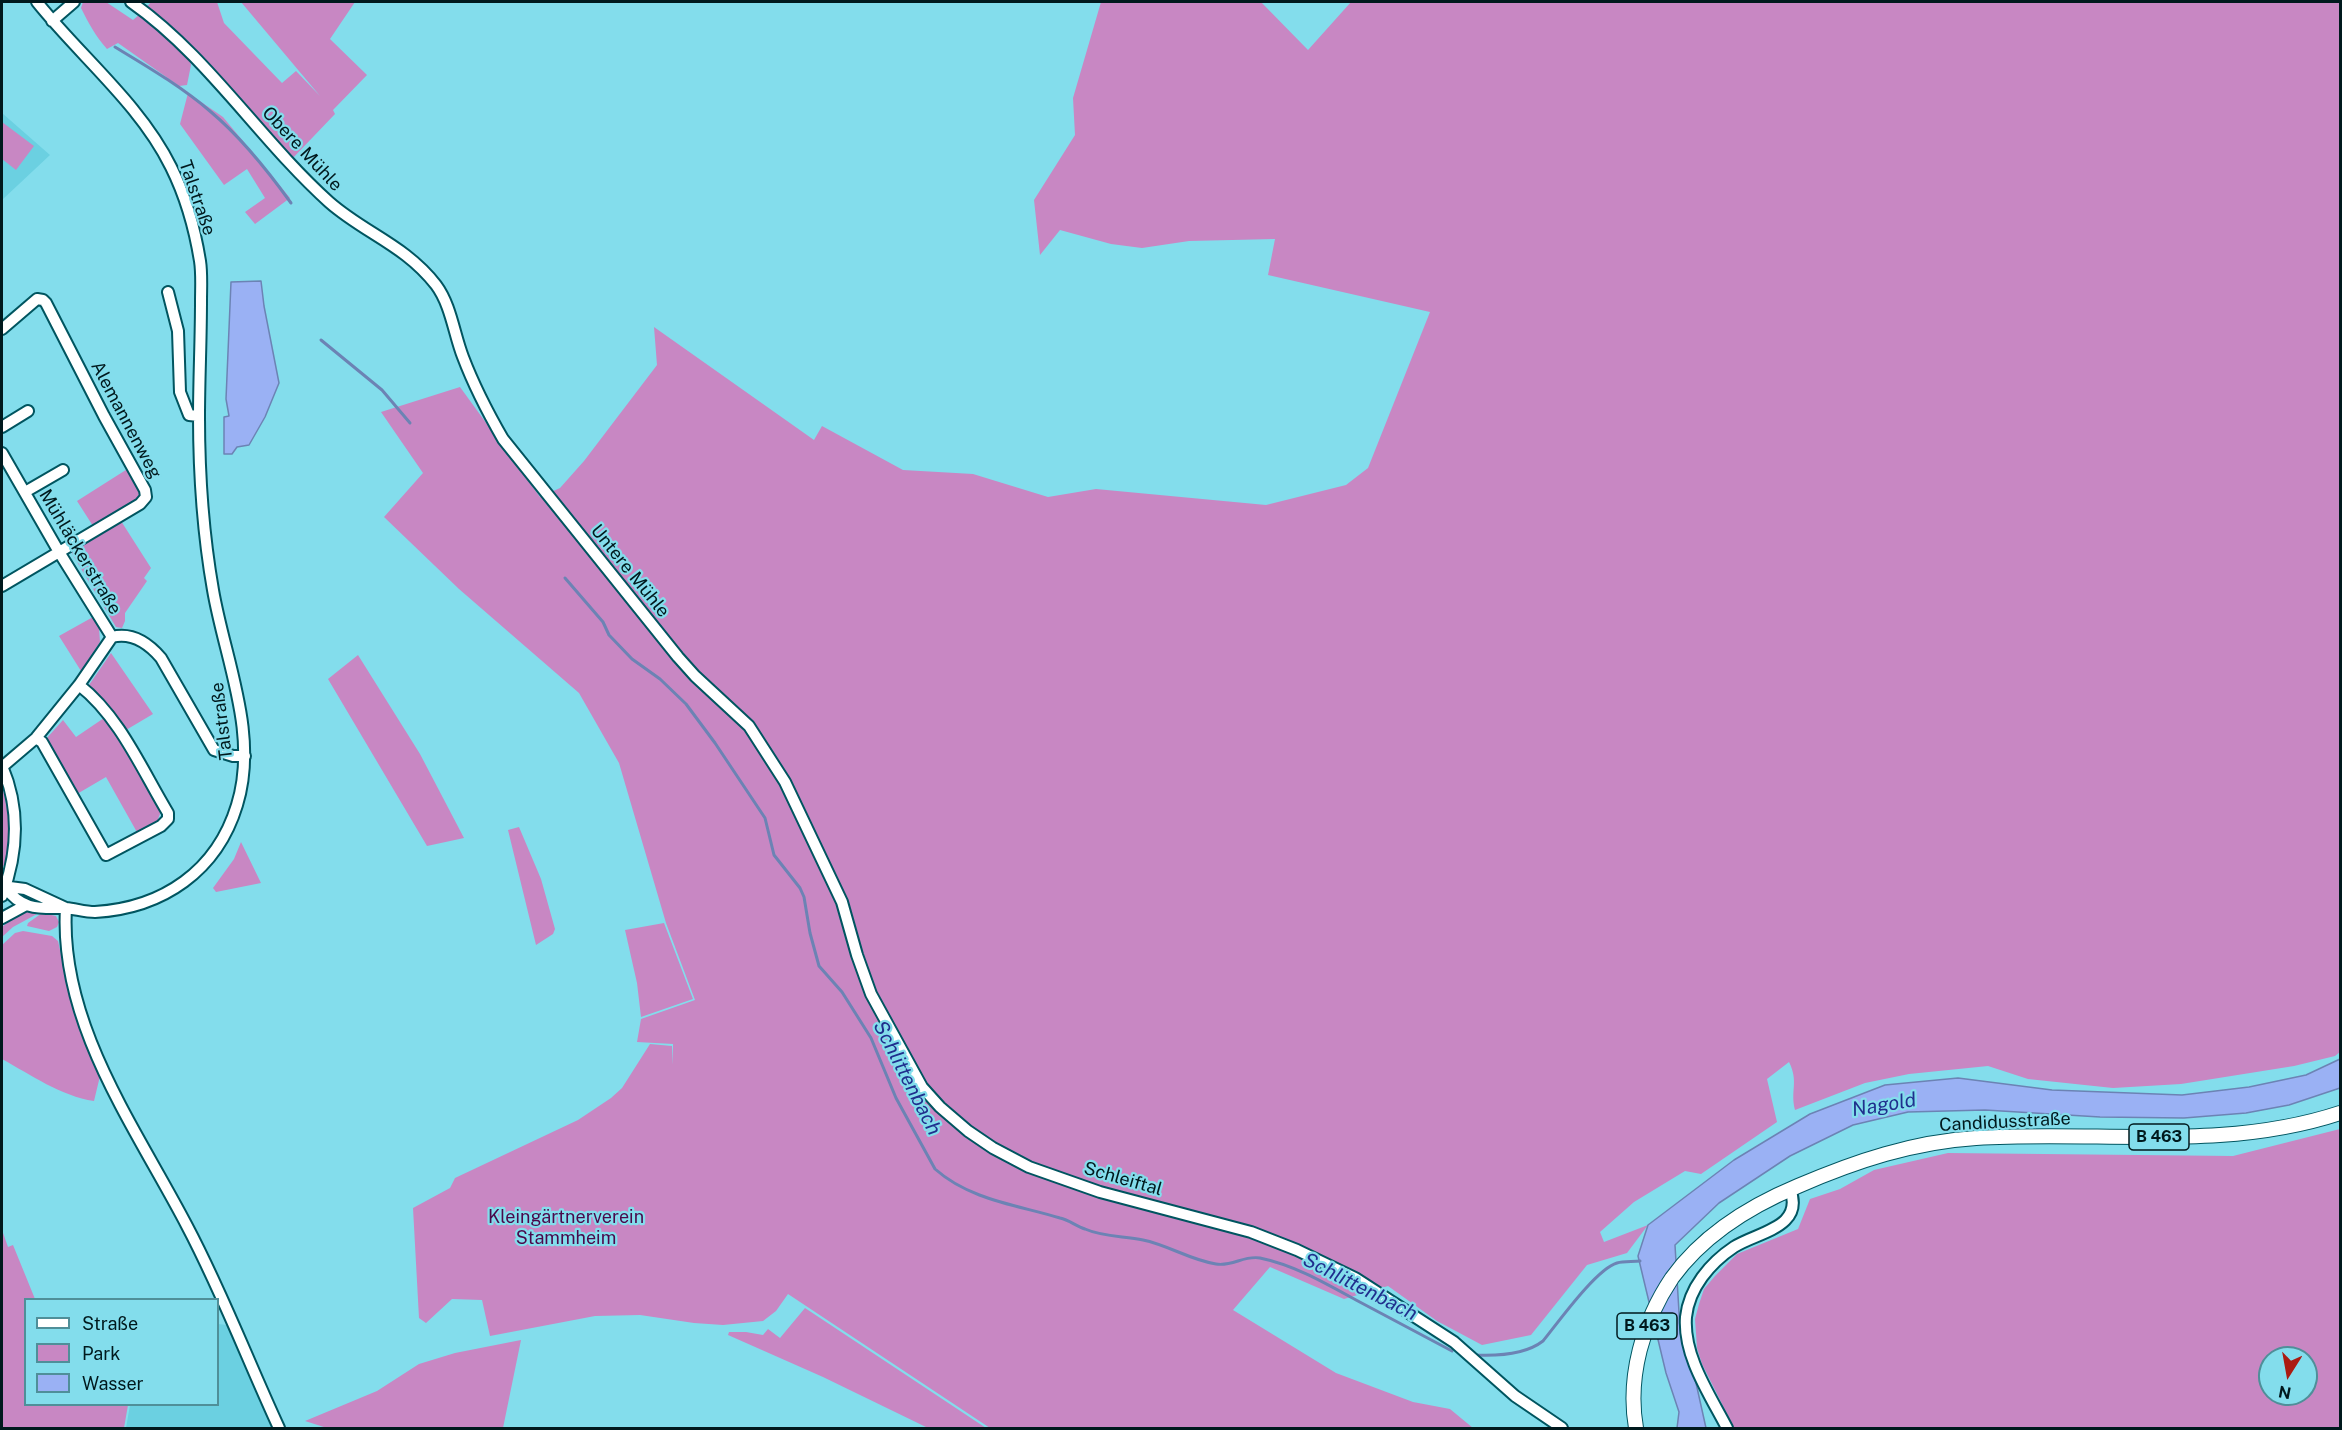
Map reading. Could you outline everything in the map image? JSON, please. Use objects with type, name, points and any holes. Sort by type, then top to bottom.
[{"type":"main road","name":"Candidusstraße","points":[[1636,1428],[1633,1413],[1637,1365],[1650,1318],[1662,1294],[1695,1251],[1742,1215],[1790,1189],[1886,1152],[1931,1143],[2018,1136],[2230,1135],[2299,1124],[2340,1113]]},
{"type":"street","name":"Talstraße","points":[[26,905],[39,909],[66,908],[92,912],[124,909],[162,897],[181,886],[212,855],[227,832],[238,804],[245,756],[233,672],[213,591],[200,483],[200,263],[189,215],[172,167],[144,123],[37,2]]},
{"type":"street","points":[[52,21],[74,2]]},
{"type":"street","name":"Obere Mühle","points":[[131,2],[171,34],[221,84],[292,166],[330,203],[406,254],[436,286],[449,315]]},
{"type":"street","points":[[168,292],[178,331],[180,392],[189,415],[199,416]]},
{"type":"street","name":"Alemannenweg","points":[[2,329],[37,299],[46,303],[145,490],[146,497],[140,504],[59,552]]},
{"type":"street","name":"Untere Mühle","points":[[449,315],[463,357],[484,406],[503,439],[678,657],[749,726],[785,782],[808,832]]},
{"type":"street","points":[[2,427],[28,411]]},
{"type":"street","name":"Mühläckerstraße","points":[[2,453],[59,552],[112,636],[79,685],[36,738],[2,766]]},
{"type":"street","name":"Mühläckerstraße","points":[[25,492],[63,470]]},
{"type":"street","points":[[2,586],[59,552]]},
{"type":"street","points":[[112,636],[136,638],[151,646],[161,658],[214,750],[233,756],[245,756]]},
{"type":"street","points":[[36,738],[42,742],[106,855],[161,826],[168,819],[168,813],[111,717],[95,698],[79,685]]},
{"type":"street","points":[[2,766],[15,820],[13,861],[3,889],[26,905]]},
{"type":"street","name":"Schleiftal","points":[[808,832],[842,902],[871,994],[887,1027],[922,1087],[940,1107],[968,1131],[993,1148],[1029,1167],[1100,1192],[1251,1233],[1297,1250],[1355,1278],[1454,1342],[1515,1396],[1562,1428]]},
{"type":"street","name":"Talstraße","points":[[3,889],[26,889],[66,908]]},
{"type":"street","points":[[2,918],[26,905]]},
{"type":"street","points":[[66,908],[64,936],[72,989],[111,1087],[188,1227],[279,1428]]},
{"type":"street","points":[[1727,1428],[1701,1378],[1692,1354],[1686,1319],[1689,1301],[1696,1284],[1734,1247],[1780,1226],[1789,1218],[1793,1198],[1790,1189]]},
{"type":"shaded area","points":[[2,113],[50,155],[2,200]]},
{"type":"shaded area","points":[[219,1324],[227,1325],[274,1428],[126,1428],[130,1406],[219,1406]]},
{"type":"green space","points":[[83,2],[106,2],[133,20],[140,14],[189,57],[191,65],[187,85],[179,86],[118,43],[107,49],[81,8]]},
{"type":"green space","points":[[151,2],[217,2],[224,23],[282,83],[296,71],[320,96],[241,2],[355,2],[330,39],[367,75],[333,110],[335,114],[291,160],[145,9]]},
{"type":"green space","name":"Kleingärtnerverein Stammheim","points":[[1101,2],[1261,2],[1308,50],[1351,2],[2340,2],[2340,1052],[2335,1056],[2294,1066],[2181,1084],[2113,1088],[2028,1079],[1988,1066],[1909,1074],[1865,1083],[1795,1110],[1794,1081],[1789,1062],[1767,1079],[1777,1122],[1701,1174],[1685,1171],[1634,1202],[1600,1232],[1604,1242],[1648,1225],[1627,1253],[1587,1265],[1531,1335],[1482,1345],[1437,1321],[1388,1286],[1344,1299],[1270,1267],[1233,1310],[1336,1373],[1413,1402],[1450,1409],[1473,1428],[990,1428],[788,1294],[776,1311],[763,1321],[723,1325],[640,1315],[595,1316],[490,1336],[482,1300],[452,1299],[426,1323],[419,1318],[413,1208],[450,1188],[455,1178],[578,1120],[611,1098],[622,1088],[650,1044],[672,1046],[673,1065],[673,1044],[637,1042],[641,1019],[695,1000],[666,923],[619,763],[579,693],[459,589],[384,517],[423,473],[381,412],[460,387],[540,497],[560,488],[584,461],[657,365],[654,327],[814,440],[822,426],[903,470],[973,474],[1048,497],[1096,489],[1266,505],[1346,485],[1368,468],[1430,312],[1268,275],[1275,239],[1189,241],[1142,248],[1111,244],[1060,230],[1040,255],[1034,200],[1075,135],[1073,98]]},
{"type":"green space","points":[[188,93],[223,117],[290,198],[255,224],[245,212],[265,198],[247,169],[224,185],[180,124]]},
{"type":"green space","points":[[2,122],[34,146],[16,170],[2,159]]},
{"type":"green space","points":[[129,468],[140,492],[137,500],[93,526],[77,501]]},
{"type":"green space","points":[[121,521],[151,568],[144,578],[147,581],[125,613],[122,628],[116,627],[71,552]]},
{"type":"green space","points":[[93,617],[99,628],[100,642],[81,671],[59,636]]},
{"type":"green space","points":[[111,653],[153,714],[126,730],[103,699],[89,685]]},
{"type":"green space","points":[[358,655],[420,754],[464,838],[427,846],[328,679]]},
{"type":"green space","points":[[104,718],[119,738],[161,811],[157,822],[138,834],[106,777],[77,794],[46,739],[63,720],[76,737]]},
{"type":"green space","points":[[2,784],[10,839],[7,860],[2,868]]},
{"type":"green space","points":[[519,827],[541,879],[555,929],[553,934],[536,945],[508,830]]},
{"type":"green space","points":[[241,842],[261,883],[216,892],[213,888],[234,859]]},
{"type":"green space","points":[[27,910],[37,911],[37,914],[13,927],[2,937],[2,927],[19,913]]},
{"type":"green space","points":[[42,913],[56,916],[59,922],[57,927],[49,931],[27,926]]},
{"type":"green space","points":[[664,923],[693,999],[641,1017],[637,983],[625,930]]},
{"type":"green space","points":[[23,931],[52,936],[58,941],[69,990],[100,1076],[94,1101],[58,1090],[2,1059],[2,945],[15,933]]},
{"type":"green space","points":[[2340,1129],[2340,1428],[1734,1428],[1702,1364],[1697,1348],[1695,1319],[1704,1289],[1737,1254],[1798,1229],[1810,1199],[1840,1189],[1874,1170],[1948,1153],[2233,1156]]},
{"type":"green space","points":[[2,1230],[8,1247],[13,1245],[35,1298],[24,1298],[24,1406],[128,1406],[124,1428],[2,1428]]},
{"type":"green space","points":[[805,1308],[986,1428],[928,1428],[823,1377],[728,1335],[729,1332],[746,1332],[763,1335],[768,1329],[780,1338]]},
{"type":"green space","points":[[521,1340],[503,1428],[327,1428],[305,1421],[377,1391],[419,1364],[455,1353]]},
{"type":"water","points":[[261,281],[279,383],[265,417],[249,445],[237,447],[232,454],[224,454],[224,417],[229,416],[226,399],[231,282]]},
{"type":"water","name":"Nagold","points":[[2340,1059],[2340,1088],[2289,1105],[2246,1113],[2184,1118],[2100,1117],[1985,1110],[1908,1112],[1853,1125],[1790,1156],[1719,1203],[1675,1245],[1680,1329],[1706,1428],[1677,1428],[1679,1412],[1666,1373],[1638,1256],[1648,1225],[1734,1160],[1810,1114],[1885,1085],[1958,1078],[2052,1090],[2182,1095],[2249,1087],[2306,1075]]},
{"type":"waterway","name":"Schlittenbach","points":[[115,47],[177,86],[222,122],[254,155],[291,203]]},
{"type":"waterway","name":"Schlittenbach","points":[[321,340],[382,390],[410,423]]},
{"type":"waterway","name":"Schlittenbach","points":[[565,578],[603,622],[609,635],[632,659],[660,679],[686,704],[765,818],[774,855],[800,888],[804,897],[819,966],[842,992],[871,1038],[896,1098],[935,1169],[963,1188],[979,1195],[1063,1219],[1092,1232],[1152,1242],[1216,1264],[1260,1258],[1285,1265],[1321,1281],[1452,1351]]},
{"type":"waterway","name":"Schlittenbach","points":[[1475,1355],[1511,1354],[1536,1346],[1543,1341],[1577,1298],[1608,1267],[1617,1263],[1640,1261]]}]
